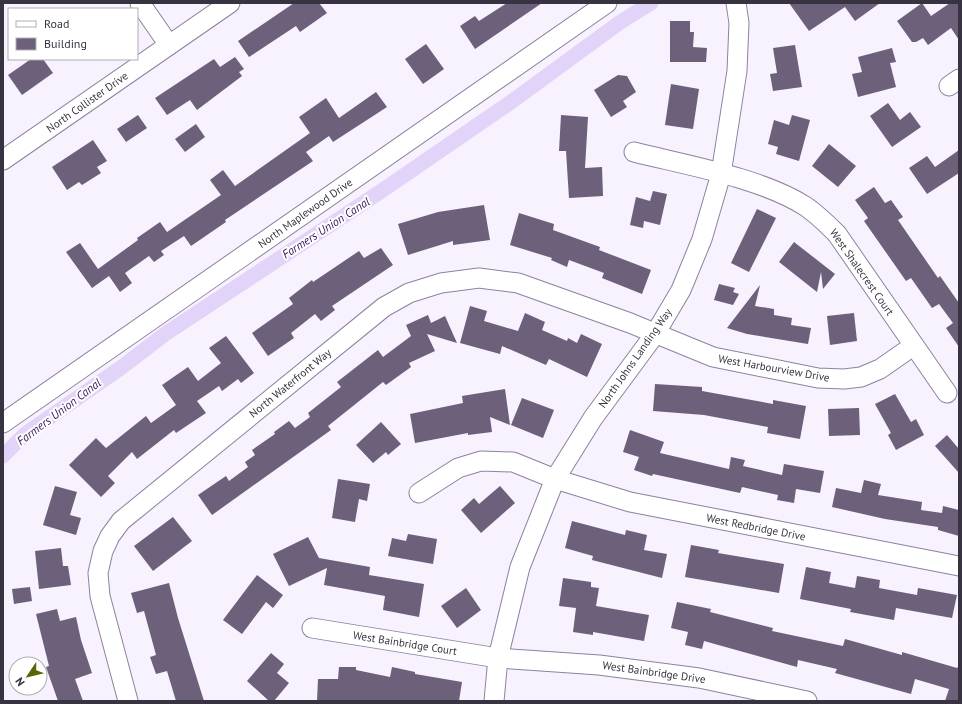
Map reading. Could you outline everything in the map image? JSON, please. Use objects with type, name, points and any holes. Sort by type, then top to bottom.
[{"type":"street","points":[[140,3],[169,45]]},
{"type":"street","name":"North Collister Drive","points":[[3,160],[230,3]]},
{"type":"street","name":"North Maplewood Drive","points":[[3,423],[606,3]]},
{"type":"street","name":"North Johns Landing Way","points":[[494,701],[498,658],[520,567],[555,479],[593,418],[655,334],[684,283],[702,239],[721,174],[736,71],[738,23],[736,3]]},
{"type":"street","name":"West Shalecrest Court","points":[[634,152],[764,186],[805,206],[822,219],[837,234],[947,394]]},
{"type":"street","name":"North Waterfront Way","points":[[128,701],[100,596],[98,573],[103,551],[110,536],[121,521],[384,306],[409,294],[441,283],[479,278],[518,283],[630,323],[655,334]]},
{"type":"street","name":"West Harbourview Drive","points":[[655,334],[713,357],[818,378],[844,379],[861,377],[880,369],[913,346]]},
{"type":"street","name":"West Redbridge Drive","points":[[419,493],[458,468],[482,461],[513,462],[555,479],[630,502],[959,566]]},
{"type":"street","name":"West Bainbridge Court","points":[[312,628],[498,658]]},
{"type":"street","name":"West Bainbridge Drive","points":[[498,658],[599,664],[699,678],[807,701]]},
{"type":"building","points":[[294,3],[319,3],[327,13],[300,32],[296,26],[249,57],[238,41]]},
{"type":"building","points":[[507,3],[542,3],[475,49],[460,26],[475,16],[479,21]]},
{"type":"building","points":[[789,3],[880,3],[855,21],[845,7],[809,31]]},
{"type":"building","points":[[922,3],[931,16],[950,3],[959,3],[959,40],[951,28],[928,45],[923,38],[916,42],[912,42],[897,21]]},
{"type":"building","points":[[670,21],[690,21],[690,32],[694,32],[693,47],[707,48],[706,62],[670,62]]},
{"type":"building","points":[[426,44],[444,69],[423,84],[405,59]]},
{"type":"building","points":[[795,45],[802,87],[773,91],[770,74],[777,73],[773,48]]},
{"type":"building","points":[[892,48],[896,62],[890,63],[896,87],[858,97],[852,74],[862,72],[858,57]]},
{"type":"building","points":[[235,57],[244,69],[239,72],[242,76],[197,110],[190,100],[167,115],[155,98],[214,59],[220,67]]},
{"type":"building","points":[[30,60],[44,60],[53,73],[22,95],[8,75]]},
{"type":"building","points":[[618,75],[627,76],[636,92],[623,101],[627,107],[611,117],[594,90]]},
{"type":"building","points":[[671,84],[699,89],[693,129],[665,125]]},
{"type":"building","points":[[376,92],[387,107],[333,142],[329,136],[306,152],[313,161],[225,220],[226,222],[191,246],[184,236],[161,251],[164,255],[154,262],[149,256],[125,273],[132,283],[120,292],[109,276],[92,288],[66,252],[80,243],[98,269],[160,222],[167,232],[221,195],[210,180],[223,170],[235,186],[310,133],[299,117],[326,98],[339,118]]},
{"type":"building","points":[[888,103],[900,120],[910,112],[921,127],[892,147],[870,116]]},
{"type":"building","points":[[138,115],[147,128],[126,142],[117,129]]},
{"type":"building","points":[[561,115],[588,117],[585,168],[602,167],[603,196],[569,198],[566,151],[559,151]]},
{"type":"building","points":[[792,115],[810,120],[799,161],[776,154],[778,147],[768,144],[774,120],[789,125]]},
{"type":"building","points":[[196,124],[205,137],[185,152],[175,139]]},
{"type":"building","points":[[93,140],[107,161],[97,167],[101,173],[82,185],[79,182],[67,190],[52,167]]},
{"type":"building","points":[[829,144],[856,166],[838,187],[812,166]]},
{"type":"building","points":[[959,150],[959,173],[927,194],[909,168],[927,156],[935,167]]},
{"type":"building","points":[[874,187],[885,203],[891,200],[903,217],[898,220],[938,278],[940,276],[959,303],[959,347],[946,328],[953,323],[939,304],[932,308],[911,278],[906,281],[864,221],[868,218],[855,200]]},
{"type":"building","points":[[653,191],[667,194],[660,225],[644,221],[643,228],[630,225],[636,197],[650,201]]},
{"type":"building","points":[[484,205],[490,240],[453,245],[453,241],[408,255],[398,224],[438,212]]},
{"type":"building","points":[[757,209],[776,218],[749,272],[731,263]]},
{"type":"building","points":[[519,213],[554,224],[553,230],[600,247],[599,250],[651,270],[642,294],[602,278],[604,273],[569,260],[567,267],[551,260],[552,258],[510,245]]},
{"type":"building","points":[[794,242],[835,274],[823,289],[821,272],[817,292],[779,262]]},
{"type":"building","points":[[381,248],[393,265],[332,306],[335,310],[321,321],[315,314],[291,333],[294,338],[268,356],[252,333],[293,304],[289,298],[312,280],[313,282],[359,251],[364,258]]},
{"type":"building","points":[[719,284],[735,288],[733,292],[739,294],[733,305],[714,300]]},
{"type":"building","points":[[760,285],[755,306],[774,309],[774,315],[792,318],[791,325],[811,328],[808,344],[747,334],[727,328]]},
{"type":"building","points":[[470,306],[487,311],[484,321],[518,331],[525,313],[545,322],[542,330],[567,341],[568,338],[577,343],[581,334],[602,344],[587,377],[549,359],[546,365],[502,346],[500,354],[460,343]]},
{"type":"building","points":[[854,313],[857,341],[830,345],[827,316]]},
{"type":"building","points":[[428,315],[431,323],[445,316],[457,343],[427,334],[435,351],[409,363],[411,367],[386,385],[383,382],[328,426],[331,430],[212,515],[198,495],[226,476],[229,481],[248,467],[245,462],[255,455],[252,450],[275,434],[274,432],[289,421],[295,428],[310,417],[308,413],[341,387],[337,382],[378,350],[383,357],[411,336],[406,325]]},
{"type":"building","points":[[226,336],[254,373],[241,383],[238,379],[222,391],[219,386],[197,401],[206,413],[176,433],[174,430],[137,459],[132,452],[108,476],[115,483],[101,497],[69,465],[96,438],[106,448],[146,416],[151,423],[176,405],[162,385],[188,367],[198,381],[221,363],[209,348]]},
{"type":"building","points":[[655,384],[702,387],[702,391],[773,404],[773,400],[806,406],[800,439],[767,433],[768,427],[704,415],[653,411]]},
{"type":"building","points":[[505,389],[510,425],[490,417],[492,432],[468,435],[468,433],[415,443],[410,414],[463,403],[462,396]]},
{"type":"building","points":[[895,394],[911,422],[916,419],[924,435],[896,450],[888,435],[891,433],[875,404]]},
{"type":"building","points":[[522,398],[554,410],[543,438],[511,425]]},
{"type":"building","points":[[859,408],[860,435],[829,436],[828,409]]},
{"type":"building","points":[[381,422],[401,444],[388,455],[386,452],[373,463],[356,445]]},
{"type":"building","points":[[630,430],[664,442],[660,453],[729,469],[731,457],[745,460],[743,466],[782,475],[784,464],[824,471],[820,493],[796,489],[794,503],[777,500],[778,495],[742,487],[740,493],[653,474],[652,476],[634,470],[639,457],[623,452]]},
{"type":"building","points":[[947,435],[959,449],[959,473],[935,446]]},
{"type":"building","points":[[338,479],[370,484],[367,501],[359,499],[355,522],[332,518]]},
{"type":"building","points":[[864,480],[881,484],[878,495],[922,502],[921,510],[942,513],[943,506],[959,510],[959,536],[938,530],[938,527],[885,519],[832,507],[836,488],[861,493]]},
{"type":"building","points":[[55,486],[77,492],[70,515],[81,518],[76,535],[43,525]]},
{"type":"building","points":[[500,486],[515,503],[481,533],[461,510],[474,498],[479,504]]},
{"type":"building","points":[[173,517],[192,541],[153,571],[134,546]]},
{"type":"building","points":[[572,521],[625,535],[626,530],[647,535],[644,550],[667,554],[662,578],[592,560],[593,556],[565,548]]},
{"type":"building","points":[[408,534],[437,539],[433,564],[388,556],[392,538],[406,541]]},
{"type":"building","points":[[308,537],[319,558],[370,567],[369,575],[424,584],[419,617],[383,610],[385,596],[324,585],[327,568],[289,586],[273,554]]},
{"type":"building","points":[[691,545],[719,550],[718,553],[784,564],[779,593],[685,577]]},
{"type":"building","points":[[61,548],[63,566],[68,566],[71,585],[39,589],[35,551]]},
{"type":"building","points":[[806,567],[831,572],[829,583],[855,588],[857,576],[880,580],[879,588],[917,595],[918,588],[957,595],[952,618],[896,608],[894,620],[850,612],[851,609],[800,599]]},
{"type":"building","points":[[257,575],[283,595],[273,608],[266,602],[242,634],[223,620]]},
{"type":"building","points":[[563,578],[591,582],[591,587],[599,588],[596,606],[649,615],[644,641],[593,632],[593,635],[573,632],[576,608],[559,606]]},
{"type":"building","points":[[169,583],[178,618],[204,701],[176,701],[167,671],[156,674],[150,657],[156,655],[144,611],[137,613],[131,593]]},
{"type":"building","points":[[30,587],[32,601],[14,604],[12,589]]},
{"type":"building","points":[[466,588],[481,610],[457,628],[441,606]]},
{"type":"building","points":[[677,602],[711,609],[710,612],[773,628],[772,631],[843,646],[845,639],[902,655],[902,652],[957,668],[959,666],[959,701],[945,701],[949,689],[915,679],[911,694],[835,673],[837,669],[798,660],[797,667],[704,641],[702,649],[685,645],[688,632],[671,628]]},
{"type":"building","points":[[57,609],[60,621],[76,617],[81,640],[92,673],[75,679],[83,701],[58,701],[48,673],[48,656],[46,656],[36,614]]},
{"type":"building","points":[[271,653],[284,664],[277,673],[289,683],[274,701],[269,701],[247,681]]},
{"type":"building","points":[[339,667],[356,667],[356,670],[390,677],[392,667],[415,672],[415,674],[462,682],[459,701],[317,701],[318,679],[338,679]]},
{"type":"waterway","name":"Farmers Union Canal","points":[[3,456],[24,435],[122,367],[165,334],[380,192],[511,102],[619,23],[651,3]]}]
